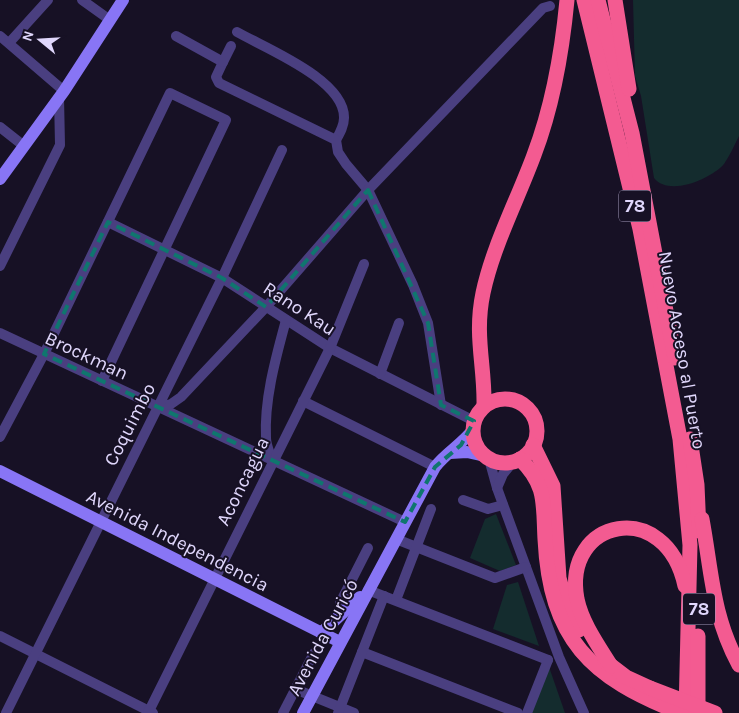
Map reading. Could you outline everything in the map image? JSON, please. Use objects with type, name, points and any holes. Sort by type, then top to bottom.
[{"type":"highway","points":[[533,445],[516,460],[500,463],[487,457],[476,444],[473,426],[484,406],[478,343],[482,295],[492,261],[546,117],[558,69],[567,0]]},
{"type":"highway","name":"Nuevo Acceso al Puerto","points":[[584,0],[640,229],[677,423],[689,517],[690,615],[686,713]]},
{"type":"highway","name":"Nuevo Acceso al Puerto","points":[[598,0],[632,133],[690,437],[698,506],[698,713]]},
{"type":"highway","points":[[615,0],[629,89],[632,133]]},
{"type":"highway","points":[[484,406],[504,399],[525,406],[536,424],[533,445],[553,486],[557,568],[565,601],[584,638],[611,666],[681,713]]},
{"type":"highway","points":[[516,460],[533,473],[541,488],[547,572],[552,595],[565,628],[585,656],[602,673],[628,690],[715,713]]},
{"type":"highway","points":[[698,506],[717,613],[739,664]]},
{"type":"highway","points":[[611,666],[585,622],[576,590],[576,570],[580,558],[586,547],[594,539],[614,530],[626,528],[650,533],[669,547],[681,569],[690,615]]},
{"type":"main road","points":[[0,179],[61,94],[123,0]]},
{"type":"main road","name":"Avenida Curicó","points":[[303,713],[435,467],[442,458],[450,454],[473,426]]},
{"type":"main road","points":[[450,454],[467,452],[487,457]]},
{"type":"main road","name":"Avenida Independencia","points":[[0,471],[213,580],[340,642]]},
{"type":"main road","points":[[321,633],[371,584]]},
{"type":"street","points":[[9,44],[48,0]]},
{"type":"street","points":[[82,0],[110,20]]},
{"type":"street","points":[[158,407],[171,404],[181,397],[266,307],[368,190],[543,8],[550,6]]},
{"type":"street","points":[[237,32],[305,69],[335,92],[342,105],[344,118],[336,140],[338,152],[368,190],[413,285],[428,323],[441,405]]},
{"type":"street","points":[[0,36],[61,94],[60,145],[0,266]]},
{"type":"street","points":[[176,36],[223,62]]},
{"type":"street","points":[[232,46],[216,77],[219,83],[336,140]]},
{"type":"street","points":[[0,437],[44,354],[170,93],[226,120],[102,381]]},
{"type":"street","points":[[0,127],[24,146]]},
{"type":"street","name":"Coquimbo","points":[[6,713],[222,278],[282,150]]},
{"type":"street","name":"Rano Kau","points":[[108,222],[222,278],[330,348],[441,405],[473,426]]},
{"type":"street","name":"Aconcagua","points":[[150,712],[272,460],[330,348],[364,264]]},
{"type":"street","points":[[272,460],[265,440],[266,423],[275,363],[286,320]]},
{"type":"street","points":[[380,374],[399,324]]},
{"type":"street","name":"Brockman","points":[[0,333],[405,522]]},
{"type":"street","points":[[302,401],[435,467]]},
{"type":"street","points":[[487,457],[559,657],[584,713]]},
{"type":"street","points":[[497,488],[503,474],[516,460]]},
{"type":"street","points":[[463,500],[488,508],[503,505]]},
{"type":"street","points":[[396,600],[431,509]]},
{"type":"street","points":[[396,539],[496,578],[526,567]]},
{"type":"street","name":"Avenida Curicó","points":[[340,603],[368,548]]},
{"type":"street","name":"Avenida Curicó","points":[[357,571],[371,584]]},
{"type":"street","points":[[371,584],[384,596],[548,660],[559,657]]},
{"type":"street","name":"Avenida Curicó","points":[[339,710],[384,596]]},
{"type":"street","points":[[0,636],[150,712]]},
{"type":"street","points":[[362,652],[518,713]]},
{"type":"street","name":"Avenida Curicó","points":[[283,713],[314,653]]},
{"type":"street","points":[[527,713],[548,660]]},
{"type":"street","points":[[295,690],[312,696],[339,710],[354,713]]},
{"type":"highlighted area","points":[[368,190],[428,323],[441,405],[474,421],[461,445],[435,467],[405,522],[44,354],[108,222],[222,278],[266,307]]},
{"type":"green space","points":[[633,0],[739,0],[739,136],[724,164],[718,170],[690,184],[669,186],[654,178],[641,96],[635,76]]},
{"type":"green space","points":[[496,514],[516,565],[500,571],[470,558],[485,519]]},
{"type":"green space","points":[[518,582],[539,646],[493,629],[507,585]]},
{"type":"green space","points":[[548,664],[565,713],[529,713]]}]
